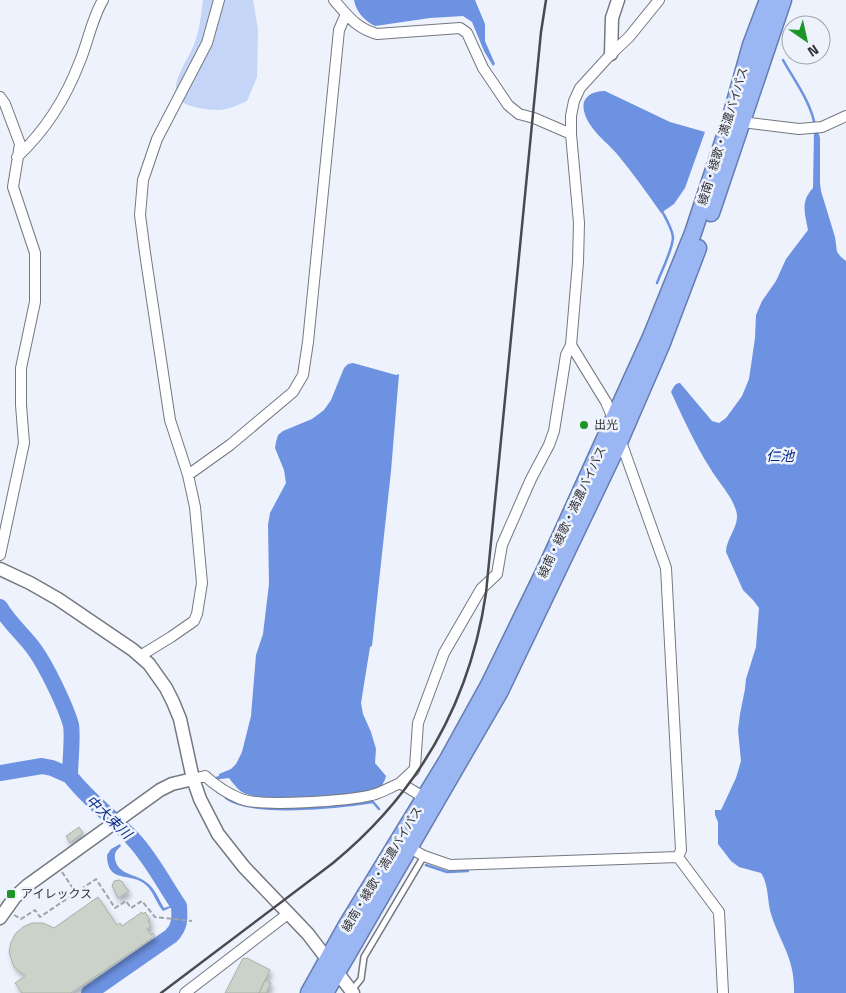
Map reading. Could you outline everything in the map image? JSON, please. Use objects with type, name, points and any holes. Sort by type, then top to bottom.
[{"type":"highway","name":"綾南・綾歌・満濃バイパス","points":[[326,993],[333,966],[490,683],[547,566],[651,337],[693,233],[728,127],[751,45],[768,0]]},
{"type":"highway","name":"綾南・綾歌・満濃バイパス","points":[[309,993],[333,966],[417,852],[500,691],[620,440],[662,343],[699,247],[783,0]]},
{"type":"street","points":[[17,157],[28,147],[56,112],[67,93],[103,0]]},
{"type":"street","points":[[140,656],[194,620],[198,614],[202,583],[195,507],[188,475],[170,420],[140,215],[143,180],[154,147],[207,43],[219,0]]},
{"type":"street","points":[[334,0],[353,22],[365,31],[377,34],[460,28],[467,33],[483,68],[508,105],[519,114],[534,118],[571,134]]},
{"type":"street","points":[[611,54],[612,18],[618,0]]},
{"type":"street","points":[[3,915],[15,897],[28,885],[160,790],[172,784],[205,776],[241,799],[260,802],[308,801],[373,795],[400,783],[414,770],[418,723],[444,653],[480,588],[497,574],[502,545],[554,431],[566,355],[572,344],[578,262],[579,223],[571,134],[571,116],[574,101],[580,88],[611,54],[629,38],[659,0]]},
{"type":"street","points":[[188,475],[230,445],[293,392],[303,374],[308,342],[339,30],[346,14]]},
{"type":"street","points":[[0,97],[5,104],[20,144],[13,187],[34,253],[34,302],[21,368],[20,405],[24,443],[0,555]]},
{"type":"street","points":[[742,122],[784,128],[816,127],[846,116]]},
{"type":"street","points":[[572,344],[602,395],[614,420],[666,568],[681,850],[678,857]]},
{"type":"street","points":[[0,569],[58,599],[140,656],[158,675],[180,719],[193,779],[207,815],[227,847],[290,913],[352,992]]},
{"type":"street","points":[[400,783],[425,798]]},
{"type":"street","points":[[417,852],[445,865],[678,857]]},
{"type":"street","points":[[678,857],[719,912],[723,993]]},
{"type":"street","points":[[185,993],[290,913]]},
{"type":"lane","points":[[352,992],[361,979],[364,957],[417,852]]},
{"type":"path","points":[[56,864],[76,893]]},
{"type":"path","points":[[3,915],[21,919],[36,910],[40,917],[96,879],[115,908],[126,900],[131,908],[142,901],[154,917],[192,922]]},
{"type":"shaded area","points":[[203,0],[253,0],[258,30],[257,77],[247,101],[219,110],[199,108],[186,104],[178,98],[176,90],[177,81],[197,37]]},
{"type":"water","points":[[354,0],[475,0],[485,24],[485,41],[495,64],[493,66],[484,51],[472,22],[463,16],[430,18],[375,26],[362,16]]},
{"type":"water","points":[[605,91],[670,122],[705,132],[685,188],[674,204],[661,213],[629,168],[593,129],[586,117],[584,102],[586,99],[596,92]]},
{"type":"water","name":"仁池","points":[[818,131],[820,138],[821,191],[835,237],[837,252],[846,261],[846,993],[794,993],[790,961],[771,914],[764,878],[761,873],[739,867],[731,861],[718,844],[718,822],[715,810],[721,810],[736,778],[741,761],[738,730],[746,679],[756,647],[759,608],[743,590],[726,552],[737,520],[736,509],[699,450],[671,392],[675,385],[680,383],[712,421],[719,423],[726,418],[742,396],[749,379],[755,338],[756,315],[762,301],[776,281],[786,259],[808,230],[804,208],[806,198],[813,188],[814,132]]},
{"type":"water","points":[[353,363],[396,375],[399,374],[391,471],[372,646],[370,647],[361,703],[363,714],[376,749],[375,763],[386,776],[381,787],[363,793],[282,798],[252,796],[240,791],[229,778],[212,780],[212,778],[231,769],[236,764],[242,752],[251,716],[256,655],[263,634],[269,584],[268,525],[270,513],[286,483],[284,470],[275,448],[276,442],[278,435],[283,431],[312,419],[324,410],[331,400],[344,368],[348,364]]},
{"type":"water","points":[[120,844],[121,846],[116,851],[115,859],[120,868],[128,874],[142,879],[149,885],[164,908],[174,906],[163,911],[146,885],[140,881],[115,874],[111,870],[107,855],[111,849]]},
{"type":"building","points":[[79,827],[83,833],[70,843],[66,836]]},
{"type":"building","points":[[119,880],[123,882],[129,891],[118,898],[112,886],[114,881]]},
{"type":"building","points":[[98,897],[117,925],[120,923],[122,926],[142,912],[143,914],[145,912],[151,926],[147,929],[151,935],[153,933],[155,936],[71,993],[22,993],[15,983],[25,976],[14,967],[9,952],[11,942],[16,933],[32,923],[43,923],[54,928]]},
{"type":"building","points":[[243,958],[247,958],[270,970],[259,993],[225,993]]},
{"type":"building","points":[[265,980],[271,983],[266,993],[259,993]]},
{"type":"waterway","points":[[786,65],[810,108],[815,126]]},
{"type":"waterway","points":[[657,283],[669,254],[673,237],[662,211]]},
{"type":"waterway","name":"中大束川","points":[[0,607],[39,656],[65,708],[72,730],[70,776],[84,793],[140,846],[179,906],[179,923],[171,936],[89,993]]},
{"type":"waterway","points":[[0,773],[42,766],[70,776]]},
{"type":"waterway","points":[[226,798],[238,804],[275,809],[319,808],[373,802],[379,809]]},
{"type":"waterway","points":[[426,865],[447,872],[468,871]]},
{"type":"railway","points":[[161,993],[333,863],[363,836],[391,807],[415,776],[453,708],[467,671],[478,633],[486,593],[541,32],[546,0]]},
{"type":"place","name":"出光","points":[[584,425]]},
{"type":"place","name":"アイレックス","points":[[11,894]]}]
